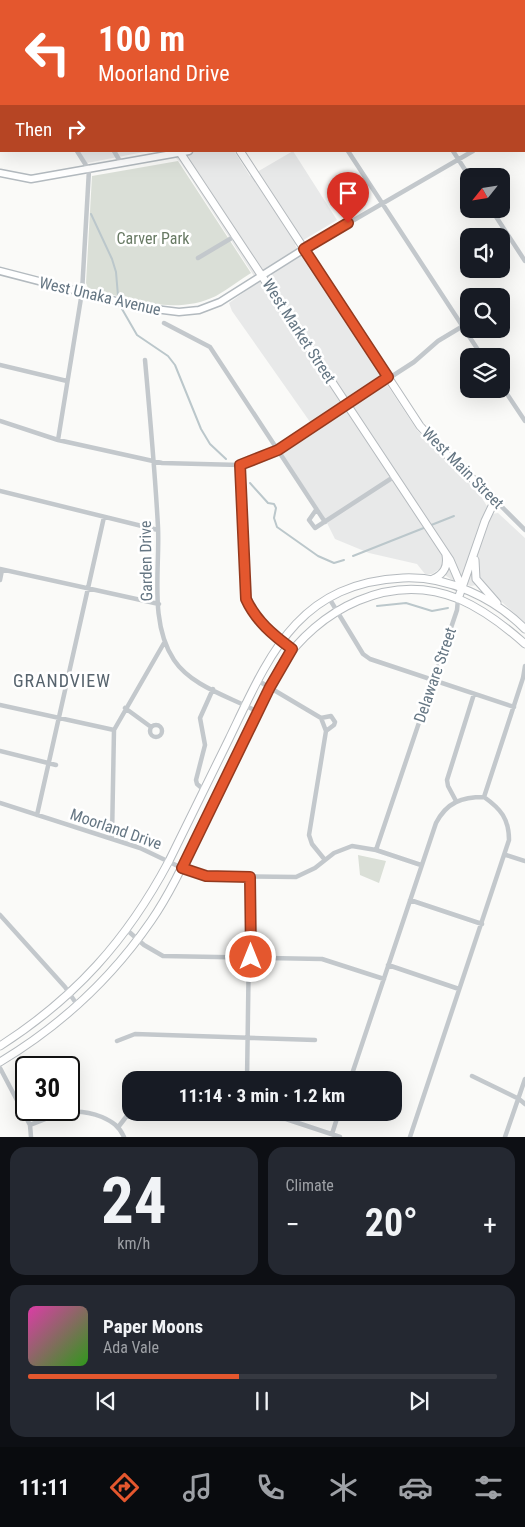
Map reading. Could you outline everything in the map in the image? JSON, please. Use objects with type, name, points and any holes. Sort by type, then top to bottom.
[{"type":"main road","points":[[0,173],[30,179],[180,152]]},
{"type":"main road","name":"West Market Street","points":[[180,152],[456,569],[462,589]]},
{"type":"main road","name":"West Main Street","points":[[241,152],[388,377],[429,436],[495,500]]},
{"type":"main road","name":"West Unaka Avenue","points":[[0,271],[140,307],[178,312],[199,310],[220,302],[304,249]]},
{"type":"main road","name":"Delaware Street","points":[[458,599],[485,521],[495,500]]},
{"type":"main road","points":[[476,549],[474,574],[476,580],[504,611]]},
{"type":"main road","points":[[432,580],[442,575],[445,570],[446,554]]},
{"type":"main road","points":[[456,569],[463,573],[469,568]]},
{"type":"main road","points":[[0,1046],[70,994],[103,960],[127,930],[153,892],[257,680],[280,640],[302,617],[329,598],[362,584],[386,579],[432,580],[462,589],[487,600],[524,627]]},
{"type":"main road","points":[[0,1062],[48,1031],[78,1006],[116,967],[137,940],[165,899],[182,868],[270,687],[292,649],[306,633],[336,611],[379,593],[397,591],[434,592],[458,599],[506,626],[525,644]]},
{"type":"street","points":[[58,440],[82,292],[88,170],[77,152]]},
{"type":"street","points":[[115,152],[121,163]]},
{"type":"street","points":[[349,152],[460,323]]},
{"type":"street","points":[[454,152],[464,168]]},
{"type":"street","points":[[304,249],[471,152]]},
{"type":"street","points":[[497,218],[525,261]]},
{"type":"street","points":[[198,258],[236,236]]},
{"type":"street","points":[[164,323],[210,347],[325,522]]},
{"type":"street","points":[[0,421],[58,440],[162,462],[240,465],[278,450],[388,377],[414,362],[438,341],[460,327]]},
{"type":"street","name":"Garden Drive","points":[[145,360],[154,460],[158,530],[159,604],[164,643],[175,662],[186,673],[213,690],[258,712]]},
{"type":"street","points":[[0,365],[67,381]]},
{"type":"street","points":[[510,398],[525,421]]},
{"type":"street","points":[[240,465],[246,599],[255,617],[292,649]]},
{"type":"street","points":[[316,510],[309,520],[315,528],[394,476]]},
{"type":"street","points":[[0,491],[158,530]]},
{"type":"street","name":"West Main Street","points":[[495,500],[525,530]]},
{"type":"street","points":[[36,815],[104,517]]},
{"type":"street","points":[[0,580],[1,569],[159,604]]},
{"type":"street","points":[[329,598],[363,654],[370,659],[514,707]]},
{"type":"street","name":"Delaware Street","points":[[376,850],[458,608],[458,599]]},
{"type":"street","points":[[112,838],[114,730],[164,643]]},
{"type":"street","points":[[484,797],[525,674],[525,666]]},
{"type":"street","points":[[257,680],[321,718],[326,731],[309,835],[312,844],[325,860]]},
{"type":"street","points":[[204,790],[197,784],[196,780],[205,745],[200,718],[213,690]]},
{"type":"street","points":[[456,801],[447,780],[474,694]]},
{"type":"street","points":[[0,705],[114,730]]},
{"type":"street","points":[[126,708],[151,727]]},
{"type":"street","points":[[321,718],[331,716],[335,722],[326,731]]},
{"type":"street","points":[[0,751],[56,765]]},
{"type":"street","points":[[353,1071],[421,865],[441,813],[456,801],[472,797],[484,797],[506,817],[509,840],[506,855],[410,1137]]},
{"type":"street","name":"Moorland Drive","points":[[0,803],[112,838],[140,848],[182,868],[206,876],[296,877],[315,868],[334,853],[352,846],[376,850],[421,865]]},
{"type":"street","points":[[506,855],[525,861]]},
{"type":"street","points":[[247,1071],[251,957],[250,877]]},
{"type":"street","points":[[410,900],[482,924]]},
{"type":"street","points":[[0,915],[70,994],[78,1006]]},
{"type":"street","points":[[127,930],[137,940],[163,956],[322,959],[384,979]]},
{"type":"street","points":[[388,965],[460,989]]},
{"type":"street","points":[[117,1041],[135,1034],[315,1040]]},
{"type":"street","points":[[0,1068],[30,1125],[31,1137]]},
{"type":"street","points":[[472,1076],[519,1098],[525,1104]]},
{"type":"street","points":[[505,1137],[525,1079]]},
{"type":"street","points":[[30,1125],[63,1112],[78,1110],[104,1118],[119,1126],[124,1137]]},
{"type":"street","points":[[119,1126],[123,1121]]},
{"type":"street","points":[[292,1121],[340,1137]]},
{"type":"street","points":[[332,1134],[336,1121]]},
{"type":"shaded area","points":[[80,152],[144,152],[87,163]]},
{"type":"shaded area","points":[[170,152],[235,152],[250,176],[294,152],[337,220],[295,245],[417,430],[480,495],[492,514],[498,513],[525,538],[525,623],[482,584],[471,586],[452,580],[438,570],[432,574],[425,574],[417,564],[369,553],[335,539],[323,515],[283,455],[283,451],[315,429],[232,311],[229,303],[258,282],[180,162]]},
{"type":"green space","name":"Carver Park","points":[[178,161],[251,273],[216,296],[184,305],[152,304],[88,288],[86,283],[92,176]]},
{"type":"green space","points":[[358,855],[386,861],[379,883],[360,875]]},
{"type":"waterway","points":[[91,214],[112,259],[116,272],[118,296]]},
{"type":"waterway","points":[[122,309],[137,335],[168,356],[175,365],[201,429],[210,444],[226,459]]},
{"type":"waterway","points":[[250,483],[268,503],[274,504],[276,508],[274,518],[277,527],[318,556],[334,563],[344,560]]},
{"type":"waterway","points":[[353,556],[454,516]]},
{"type":"waterway","points":[[377,606],[406,603],[432,611],[448,608]]},
{"type":"district","name":"GRANDVIEW","points":[[62,680]]},
{"type":"route","points":[[251,957],[250,877],[206,876],[182,868],[280,667],[292,649],[260,622],[252,612],[246,599],[240,465],[278,450],[388,377],[304,249],[348,223]]}]
